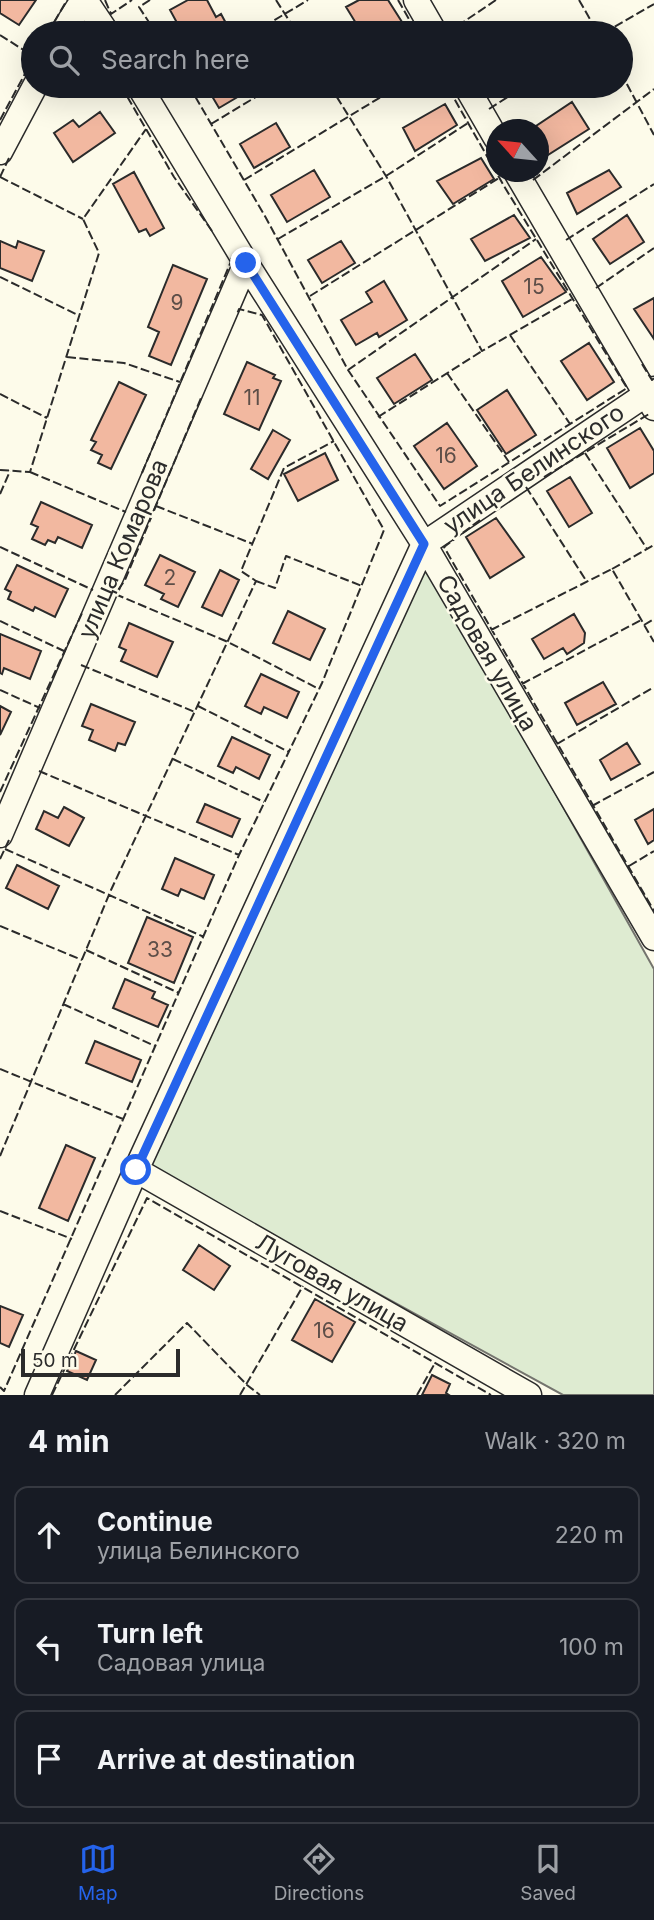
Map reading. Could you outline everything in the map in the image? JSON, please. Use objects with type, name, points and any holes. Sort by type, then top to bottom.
[{"type":"street","points":[[70,21],[84,0],[99,21]]},
{"type":"street","points":[[416,0],[428,21]]},
{"type":"street","points":[[0,152],[28,98]]},
{"type":"street","name":"Садовая улица","points":[[146,98],[246,263],[424,544],[654,938]]},
{"type":"street","points":[[473,98],[486,121]]},
{"type":"street","points":[[522,182],[651,397]]},
{"type":"street","name":"улица Комарова","points":[[0,835],[246,263]]},
{"type":"street","name":"улица Белинского","points":[[37,1395],[136,1170],[424,544],[651,397]]},
{"type":"street","name":"Луговая улица","points":[[136,1170],[529,1395]]},
{"type":"green space","points":[[425,561],[654,969],[654,1395],[563,1395],[149,1168]]},
{"type":"building","points":[[0,0],[36,0],[19,25],[0,13]]},
{"type":"building","points":[[188,0],[207,0],[216,17],[221,14],[225,21],[176,21],[170,10]]},
{"type":"building","points":[[359,0],[388,0],[401,21],[355,21],[346,7]]},
{"type":"building","points":[[213,98],[236,98],[219,108]]},
{"type":"building","points":[[572,102],[589,129],[549,154],[549,119],[546,119]]},
{"type":"building","points":[[445,104],[457,125],[415,151],[403,128]]},
{"type":"building","points":[[100,112],[115,133],[73,162],[54,133],[73,120],[79,127]]},
{"type":"building","points":[[276,123],[290,147],[254,168],[240,144]]},
{"type":"building","points":[[481,158],[486,166],[486,182],[489,182],[453,204],[437,181]]},
{"type":"building","points":[[314,170],[330,197],[287,222],[271,195]]},
{"type":"building","points":[[609,170],[621,187],[577,214],[567,193]]},
{"type":"building","points":[[134,172],[164,228],[150,236],[146,229],[139,232],[113,184]]},
{"type":"building","points":[[514,215],[530,238],[485,261],[471,239]]},
{"type":"building","points":[[627,215],[644,242],[610,264],[593,239]]},
{"type":"building","points":[[0,241],[16,248],[18,241],[44,251],[32,281],[0,268]]},
{"type":"building","points":[[341,241],[355,263],[322,283],[308,260]]},
{"type":"building","points":[[541,257],[566,292],[523,317],[502,281]]},
{"type":"building","points":[[173,265],[207,279],[171,365],[149,356],[159,332],[148,327]]},
{"type":"building","points":[[384,281],[407,320],[379,337],[377,333],[356,345],[341,320],[372,302],[366,292]]},
{"type":"building","points":[[654,298],[654,339],[634,309]]},
{"type":"building","points":[[589,343],[614,382],[587,400],[561,361]]},
{"type":"building","points":[[415,354],[432,380],[394,404],[377,378]]},
{"type":"building","points":[[247,362],[275,375],[273,378],[281,381],[259,430],[224,414]]},
{"type":"building","points":[[119,382],[146,395],[111,469],[98,463],[102,455],[91,450],[96,442],[91,440]]},
{"type":"building","points":[[507,390],[536,435],[506,454],[477,410]]},
{"type":"building","points":[[447,423],[477,466],[444,489],[414,446]]},
{"type":"building","points":[[447,423],[477,466],[444,489],[414,446]]},
{"type":"building","points":[[640,428],[654,451],[654,473],[630,488],[607,448]]},
{"type":"building","points":[[273,430],[290,440],[268,479],[251,469]]},
{"type":"building","points":[[325,453],[338,480],[298,501],[284,474]]},
{"type":"building","points":[[570,477],[592,513],[569,527],[547,491]]},
{"type":"building","points":[[41,502],[92,525],[82,548],[58,537],[55,543],[48,540],[45,545],[32,539],[38,527],[31,524]]},
{"type":"building","points":[[496,518],[524,557],[490,578],[466,537]]},
{"type":"building","points":[[160,555],[195,572],[178,607],[161,599],[164,594],[145,585]]},
{"type":"building","points":[[17,565],[68,589],[55,617],[35,607],[33,611],[8,599],[11,592],[5,589]]},
{"type":"building","points":[[220,570],[239,580],[222,616],[202,607]]},
{"type":"building","points":[[288,611],[325,629],[310,660],[273,643]]},
{"type":"building","points":[[574,614],[585,633],[584,643],[567,654],[563,648],[544,659],[532,639]]},
{"type":"building","points":[[129,623],[173,642],[157,677],[121,661],[126,650],[119,647]]},
{"type":"building","points":[[0,634],[41,651],[30,679],[4,668],[2,674],[0,673]]},
{"type":"building","points":[[261,674],[299,692],[287,718],[264,707],[261,714],[245,706]]},
{"type":"building","points":[[603,682],[616,704],[577,725],[565,703]]},
{"type":"building","points":[[91,704],[135,722],[125,745],[118,743],[115,751],[89,740],[93,730],[82,726]]},
{"type":"building","points":[[0,706],[11,712],[0,735]]},
{"type":"building","points":[[232,737],[270,755],[259,779],[236,767],[233,773],[218,766]]},
{"type":"building","points":[[627,743],[640,764],[611,780],[600,760]]},
{"type":"building","points":[[205,804],[240,819],[232,837],[197,822]]},
{"type":"building","points":[[64,807],[84,818],[69,846],[36,829],[44,811],[58,818]]},
{"type":"building","points":[[654,809],[654,840],[648,844],[635,820]]},
{"type":"building","points":[[175,858],[214,875],[204,899],[181,889],[178,896],[162,889]]},
{"type":"building","points":[[17,865],[59,886],[48,909],[6,888]]},
{"type":"building","points":[[147,917],[193,937],[174,983],[128,963]]},
{"type":"building","points":[[125,979],[155,992],[152,998],[168,1005],[158,1027],[113,1008]]},
{"type":"building","points":[[95,1041],[141,1060],[132,1082],[86,1063]]},
{"type":"building","points":[[66,1145],[95,1158],[68,1221],[39,1208]]},
{"type":"building","points":[[199,1245],[230,1266],[214,1290],[183,1270]]},
{"type":"building","points":[[315,1299],[355,1322],[332,1362],[292,1340]]},
{"type":"building","points":[[0,1306],[23,1315],[9,1347],[0,1343]]},
{"type":"building","points":[[76,1351],[96,1360],[87,1380],[67,1371]]},
{"type":"building","points":[[432,1375],[450,1384],[446,1393],[449,1395],[422,1395]]},
{"type":"fence","points":[[55,21],[67,0]]},
{"type":"fence","points":[[105,0],[111,14],[132,0]]},
{"type":"fence","points":[[148,21],[139,7],[150,0]]},
{"type":"fence","points":[[276,0],[289,21]]},
{"type":"fence","points":[[273,21],[308,0]]},
{"type":"fence","points":[[398,0],[410,21]]},
{"type":"fence","points":[[465,21],[496,0]]},
{"type":"fence","points":[[579,0],[591,21]]},
{"type":"fence","points":[[625,21],[654,4]]},
{"type":"fence","points":[[0,35],[21,48]]},
{"type":"fence","points":[[0,120],[21,81]]},
{"type":"fence","points":[[549,168],[654,89]]},
{"type":"fence","points":[[633,96],[654,135]]},
{"type":"fence","points":[[128,98],[174,177],[212,231]]},
{"type":"fence","points":[[196,98],[266,218],[348,370],[440,506],[627,388],[454,98]]},
{"type":"fence","points":[[211,124],[254,98]]},
{"type":"fence","points":[[337,98],[386,176],[482,351],[572,299]]},
{"type":"fence","points":[[244,180],[379,98]]},
{"type":"fence","points":[[489,109],[506,98]]},
{"type":"fence","points":[[278,239],[386,176],[468,123]]},
{"type":"fence","points":[[0,470],[30,472],[99,253],[83,219],[146,129]]},
{"type":"fence","points":[[0,177],[9,158]]},
{"type":"fence","points":[[0,177],[83,219]]},
{"type":"fence","points":[[310,296],[493,182]]},
{"type":"fence","points":[[566,240],[654,184]]},
{"type":"fence","points":[[348,370],[536,239]]},
{"type":"fence","points":[[596,288],[654,248]]},
{"type":"fence","points":[[142,473],[232,259],[230,257]]},
{"type":"fence","points":[[0,277],[80,316]]},
{"type":"fence","points":[[0,1387],[4,1391],[239,855],[322,683],[384,530],[262,315],[239,309],[237,314]]},
{"type":"fence","points":[[510,335],[570,424]]},
{"type":"fence","points":[[378,417],[482,351]]},
{"type":"fence","points":[[67,357],[124,363],[180,382]]},
{"type":"fence","points":[[642,364],[652,380],[654,378]]},
{"type":"fence","points":[[447,373],[509,462]]},
{"type":"fence","points":[[0,394],[47,418]]},
{"type":"fence","points":[[118,590],[125,580],[201,398]]},
{"type":"fence","points":[[544,477],[649,414]]},
{"type":"fence","points":[[0,1156],[111,890],[256,581],[241,571],[284,468],[334,441]]},
{"type":"fence","points":[[585,453],[647,549]]},
{"type":"fence","points":[[0,494],[10,471]]},
{"type":"fence","points":[[30,472],[126,512]]},
{"type":"fence","points":[[526,487],[587,582]]},
{"type":"fence","points":[[156,506],[253,544]]},
{"type":"fence","points":[[480,520],[444,547],[654,911]]},
{"type":"fence","points":[[612,569],[654,545]]},
{"type":"fence","points":[[0,547],[93,590]]},
{"type":"fence","points":[[256,581],[275,588],[286,556],[362,586]]},
{"type":"fence","points":[[491,630],[612,569],[654,642]]},
{"type":"fence","points":[[115,594],[228,642],[319,689]]},
{"type":"fence","points":[[0,792],[83,611]]},
{"type":"fence","points":[[644,625],[654,619]]},
{"type":"fence","points":[[522,684],[641,620]]},
{"type":"fence","points":[[0,621],[64,651]]},
{"type":"fence","points":[[81,665],[195,712]]},
{"type":"fence","points":[[557,744],[654,687]]},
{"type":"fence","points":[[0,690],[40,708]]},
{"type":"fence","points":[[198,706],[289,752]]},
{"type":"fence","points":[[173,759],[264,802]]},
{"type":"fence","points":[[39,771],[239,855]]},
{"type":"fence","points":[[592,806],[654,772]]},
{"type":"fence","points":[[0,859],[9,840]]},
{"type":"fence","points":[[5,849],[204,937]]},
{"type":"fence","points":[[629,866],[654,851]]},
{"type":"fence","points":[[0,926],[82,960]]},
{"type":"fence","points":[[86,950],[179,993]]},
{"type":"fence","points":[[63,1004],[155,1046]]},
{"type":"fence","points":[[0,1069],[123,1119]]},
{"type":"fence","points":[[52,1395],[147,1198],[491,1395]]},
{"type":"fence","points":[[0,1211],[72,1239]]},
{"type":"fence","points":[[240,1395],[303,1286]]},
{"type":"fence","points":[[115,1395],[187,1323],[260,1395]]},
{"type":"fence","points":[[417,1395],[435,1363]]},
{"type":"route","points":[[136,1170],[424,544],[246,263]]}]
